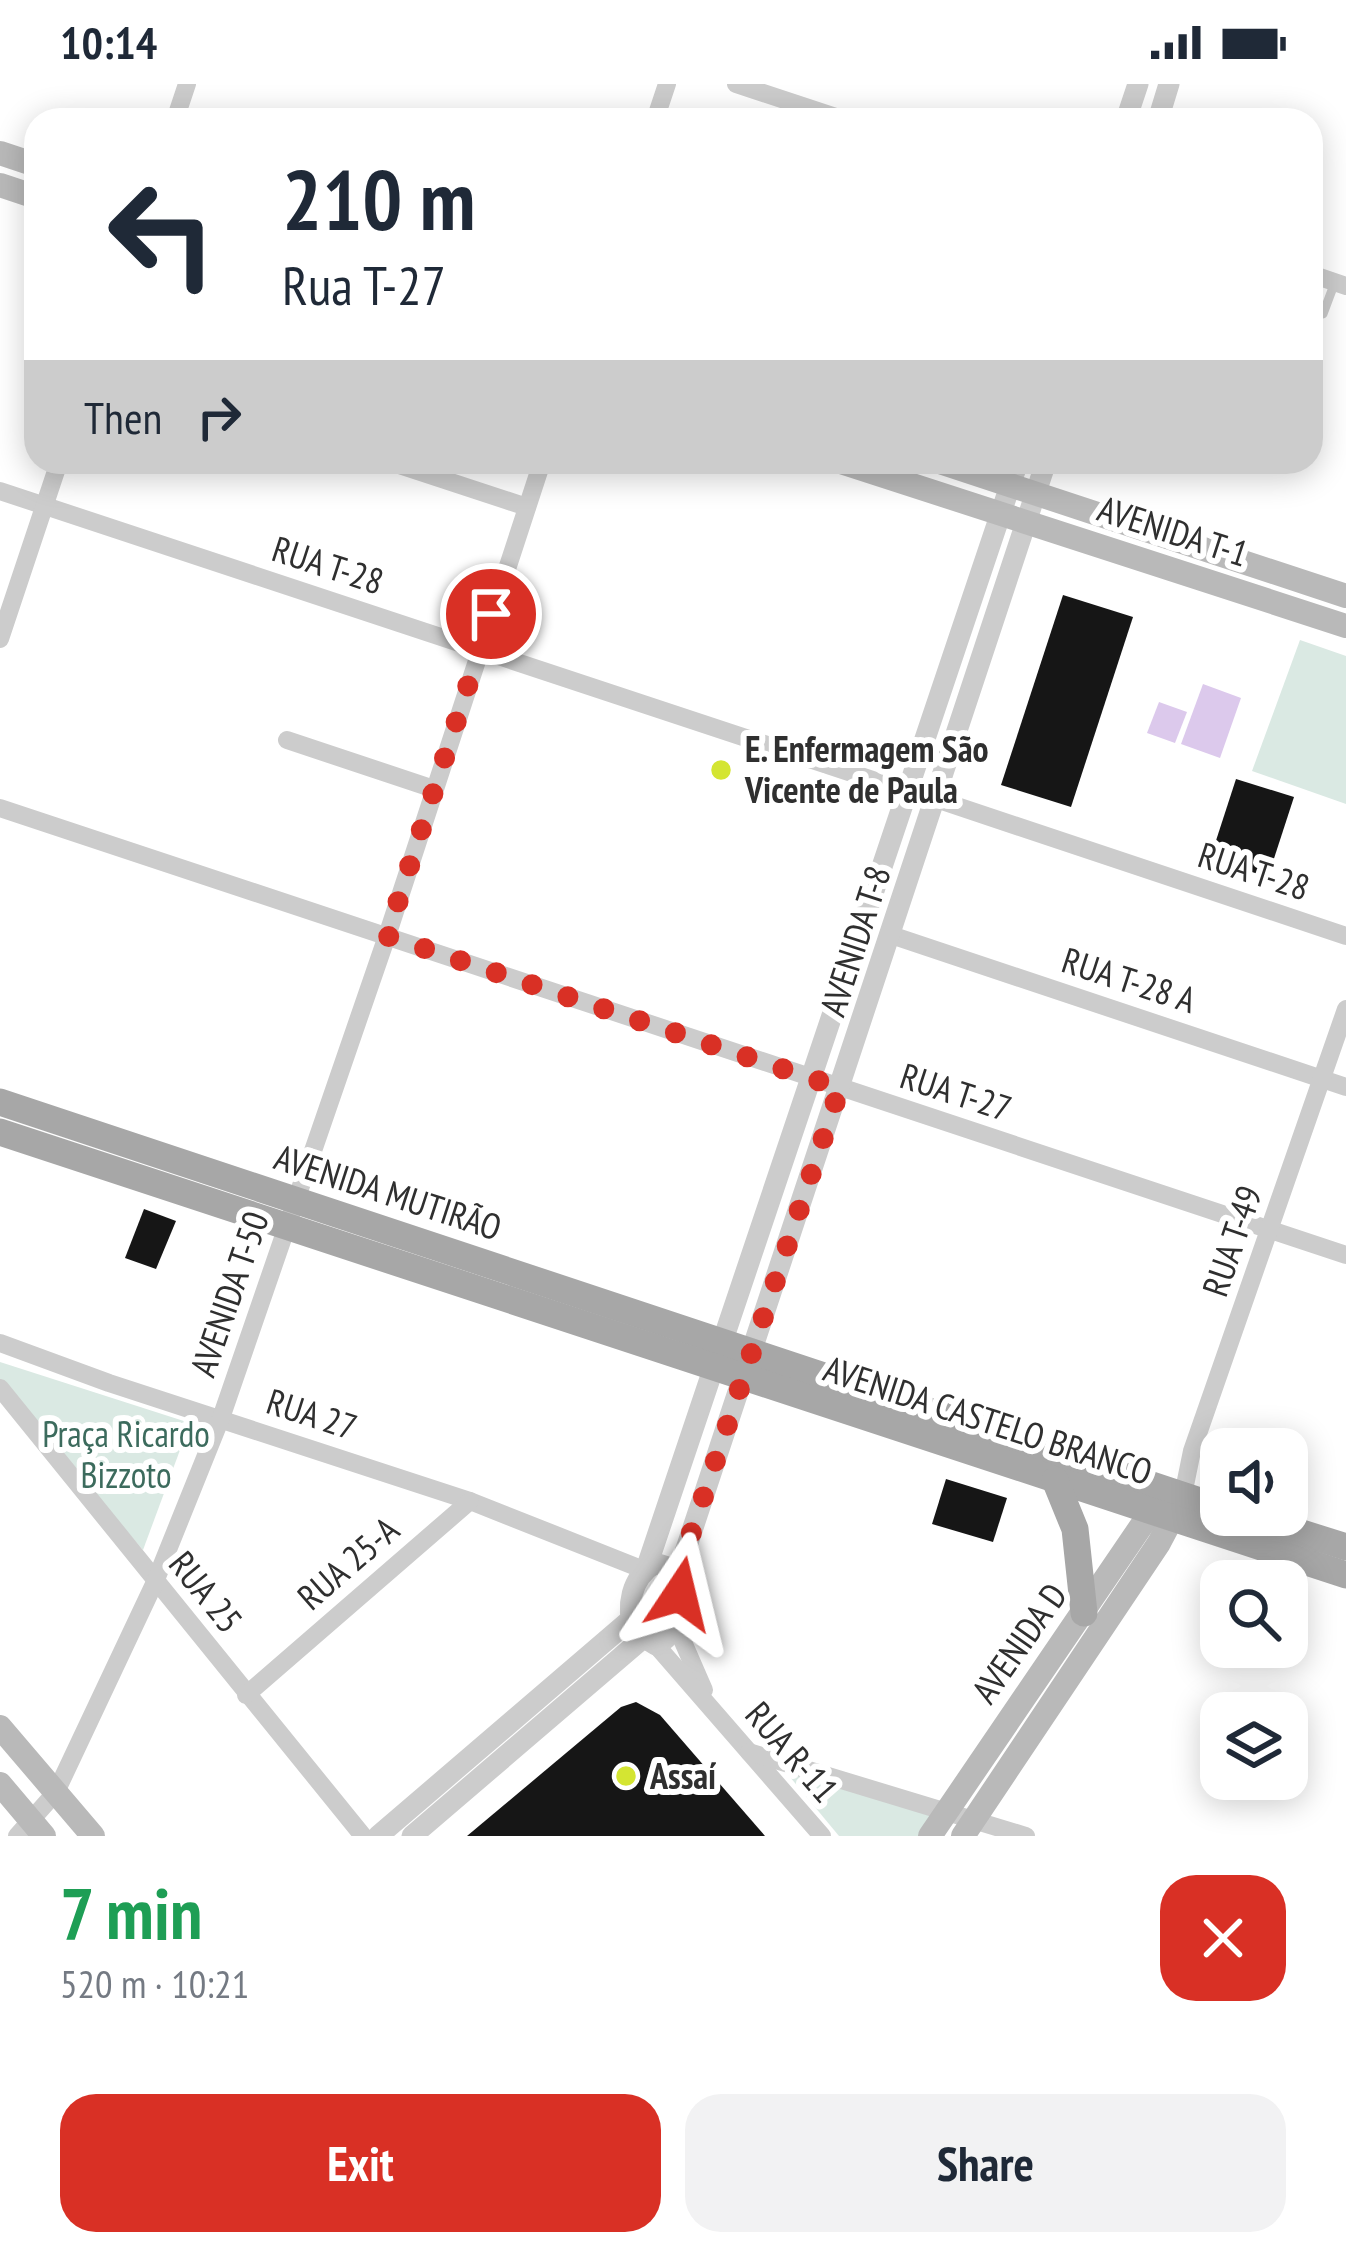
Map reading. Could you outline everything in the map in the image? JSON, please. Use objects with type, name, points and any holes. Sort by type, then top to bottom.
[{"type":"main road","name":"AVENIDA T-1","points":[[878,474],[1346,626]]},
{"type":"main road","name":"AVENIDA T-1","points":[[1015,474],[1036,492],[1346,596]]},
{"type":"main road","name":"AVENIDA MUTIRÃO","points":[[0,1102],[292,1213],[749,1364]]},
{"type":"main road","name":"AVENIDA MUTIRÃO","points":[[0,1132],[292,1213]]},
{"type":"main road","name":"AVENIDA CASTELO BRANCO","points":[[749,1364],[1055,1480],[1200,1506]]},
{"type":"main road","name":"AVENIDA CASTELO BRANCO","points":[[749,1364],[1168,1504],[1346,1575]]},
{"type":"main road","points":[[1055,1480],[1075,1529],[1084,1613]]},
{"type":"main road","name":"AVENIDA D","points":[[930,1836],[1084,1613],[1168,1504]]},
{"type":"main road","name":"AVENIDA D","points":[[969,1828],[1168,1504]]},
{"type":"main road","points":[[1308,1535],[1346,1547]]},
{"type":"main road","points":[[0,1727],[93,1836]]},
{"type":"main road","points":[[0,1784],[31,1832]]},
{"type":"street","points":[[736,84],[805,108]]},
{"type":"street","points":[[0,639],[55,474]]},
{"type":"street","points":[[426,474],[526,507]]},
{"type":"street","name":"AVENIDA T-50","points":[[31,1832],[56,1792],[155,1582],[221,1418],[387,936],[538,474]]},
{"type":"street","name":"AVENIDA T-8","points":[[632,1593],[645,1570],[720,1354],[1015,474]]},
{"type":"street","name":"AVENIDA T-8","points":[[677,1576],[1042,474]]},
{"type":"street","name":"RUA T-28","points":[[0,491],[909,792]]},
{"type":"street","points":[[286,740],[434,789]]},
{"type":"street","name":"RUA T-28","points":[[936,799],[1346,936]]},
{"type":"street","name":"RUA T-27","points":[[0,808],[1346,1255]]},
{"type":"street","name":"RUA T-28 A","points":[[891,935],[1346,1087]]},
{"type":"street","name":"RUA T-49","points":[[1168,1504],[1192,1451],[1272,1230],[1346,1010]]},
{"type":"street","name":"RUA 27","points":[[0,1343],[470,1501],[645,1570]]},
{"type":"street","name":"RUA 25","points":[[0,1388],[363,1836]]},
{"type":"street","name":"RUA 25-A","points":[[439,1528],[444,1492]]},
{"type":"street","name":"RUA 25-A","points":[[246,1695],[470,1501]]},
{"type":"street","points":[[602,1553],[632,1593],[643,1634]]},
{"type":"street","points":[[378,1836],[643,1634],[671,1638],[677,1628],[677,1576],[663,1563],[645,1570]]},
{"type":"street","name":"RUA R-11","points":[[677,1628],[712,1711]]},
{"type":"street","points":[[412,1836],[643,1634]]},
{"type":"street","name":"RUA R-11","points":[[643,1634],[822,1836]]},
{"type":"street","points":[[748,1752],[947,1810],[969,1828],[1026,1836]]},
{"type":"lane","points":[[1323,314],[1341,284]]},
{"type":"green space","points":[[1300,640],[1346,656],[1346,804],[1252,771]]},
{"type":"green space","name":"Praça Ricardo Bizzoto","points":[[0,1362],[190,1423],[143,1550],[0,1383]]},
{"type":"green space","points":[[785,1771],[936,1812],[919,1836],[839,1836]]},
{"type":"shaded area","points":[[1203,684],[1241,698],[1220,758],[1181,744]]},
{"type":"shaded area","points":[[1159,702],[1187,712],[1175,743],[1147,733]]},
{"type":"building","points":[[1063,595],[1133,617],[1071,807],[1001,785]]},
{"type":"building","points":[[1236,779],[1294,797],[1268,877],[1210,859]]},
{"type":"building","points":[[144,1209],[176,1221],[156,1269],[125,1258]]},
{"type":"building","points":[[946,1479],[1007,1498],[993,1542],[932,1524]]},
{"type":"building","name":"Assaí","points":[[636,1702],[660,1715],[765,1836],[467,1836],[621,1707]]},
{"type":"place","name":"E. Enfermagem São Vicente de Paula","points":[[721,770]]},
{"type":"place","name":"Assaí","points":[[626,1776]]},
{"type":"route","points":[[491,614],[387,936],[840,1088],[677,1576],[680,1594]]}]
